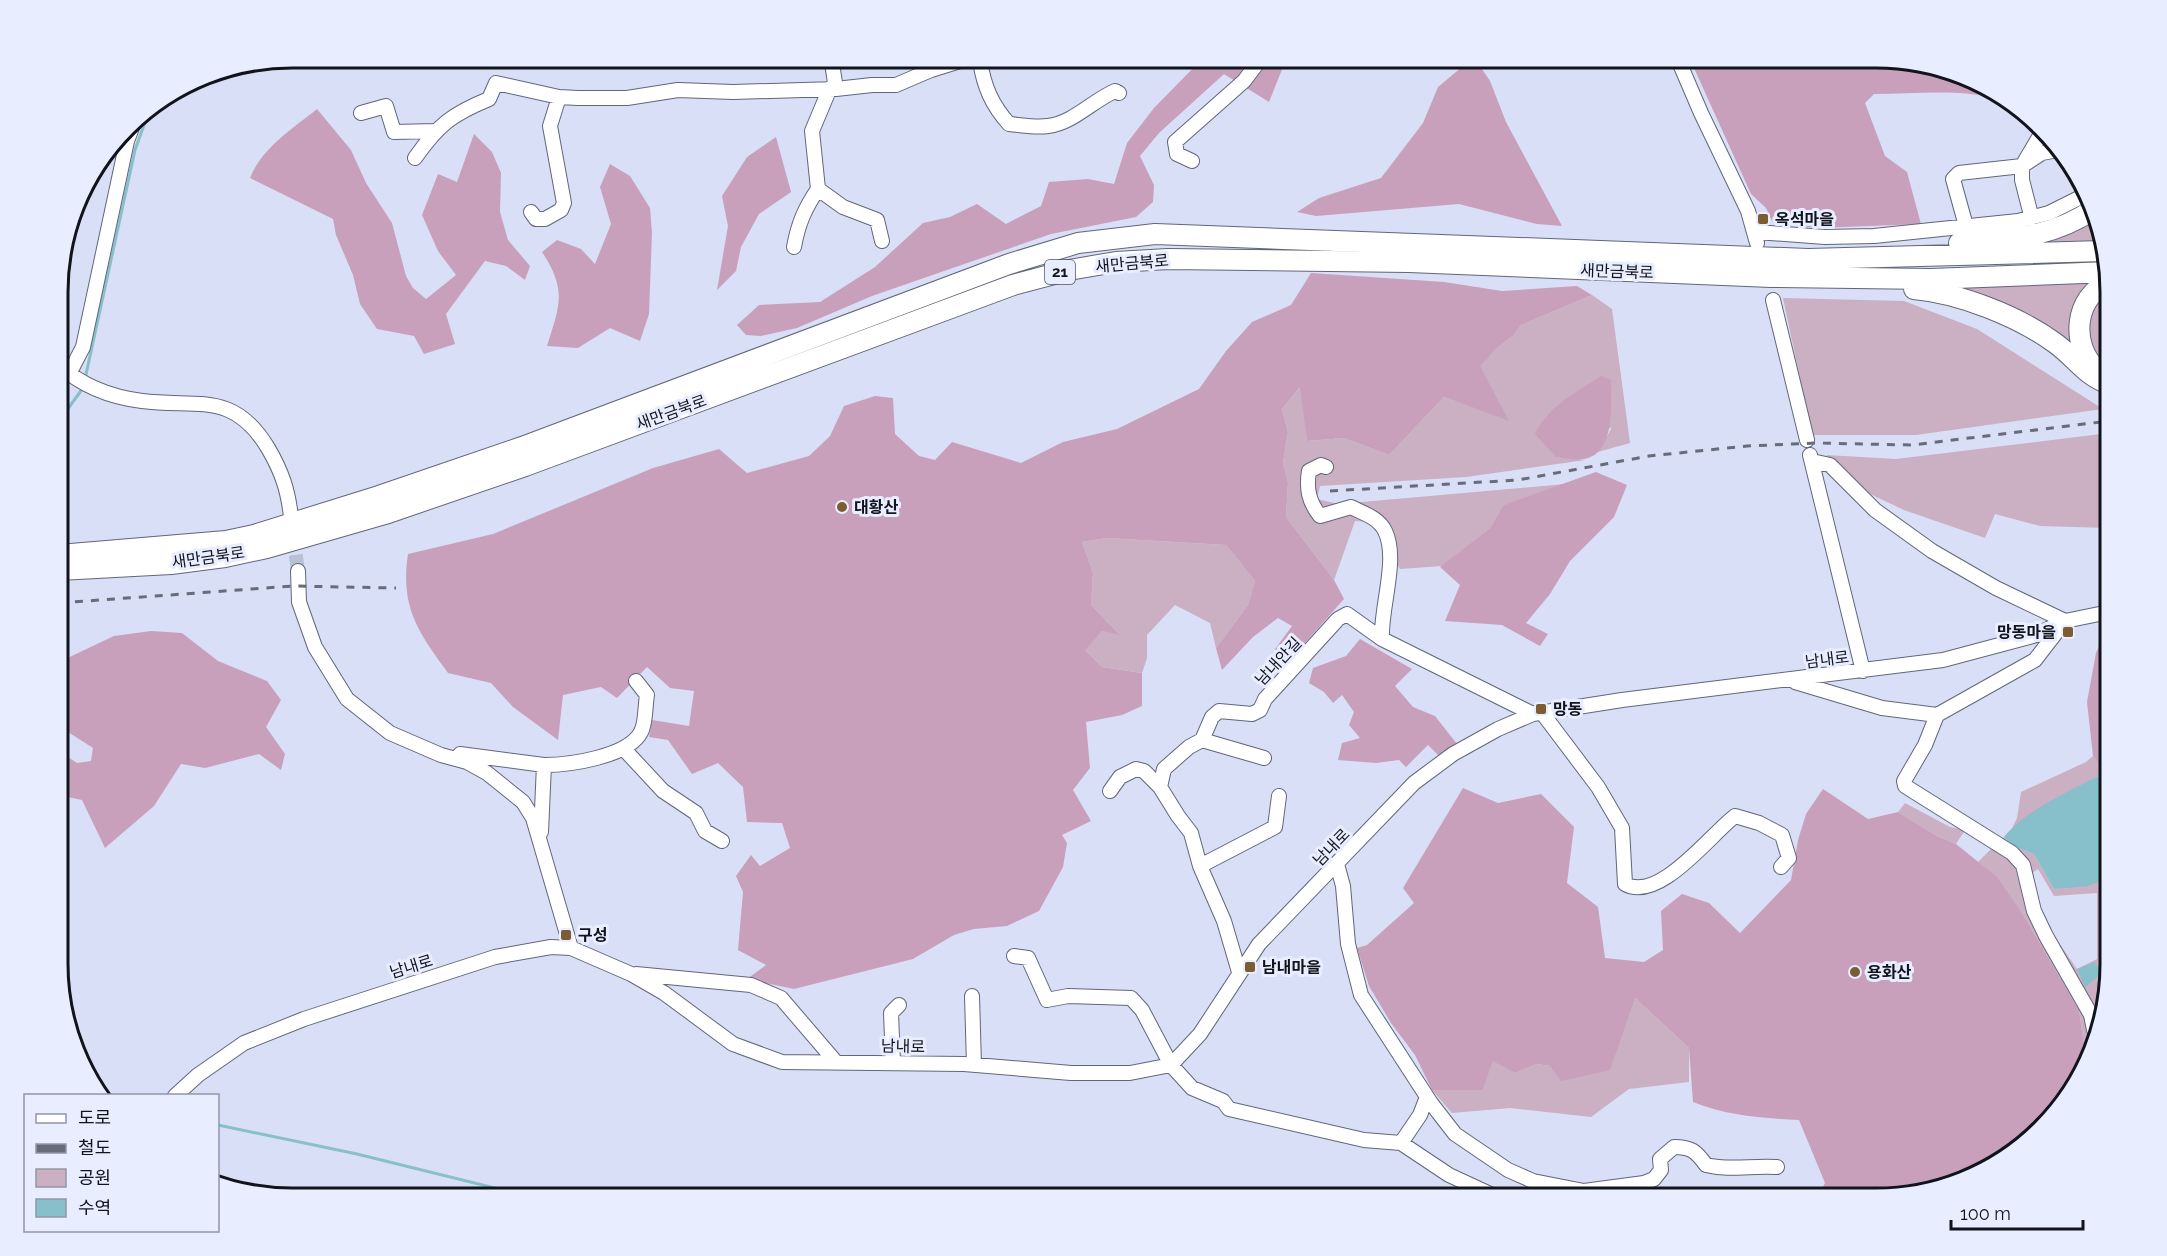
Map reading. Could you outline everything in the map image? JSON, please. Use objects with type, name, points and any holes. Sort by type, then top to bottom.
[{"type":"highway","points":[[1808,260],[2034,236],[2072,224],[2086,215]]},
{"type":"highway","name":"새만금북로","points":[[68,554],[226,541],[311,517],[522,447],[937,289],[1078,243],[1155,234],[1808,260],[2096,251]]},
{"type":"highway","name":"새만금북로","points":[[68,570],[171,564],[225,556],[267,548],[386,514],[525,466],[1013,285],[1069,270],[1116,262],[1191,259],[1409,262],[1771,277],[1931,279],[2099,272]]},
{"type":"highway","points":[[1771,277],[1936,291],[1983,305],[2055,343],[2092,378],[2100,381]]},
{"type":"highway","points":[[2100,289],[2092,295],[2080,317],[2078,338],[2082,352],[2100,373]]},
{"type":"street","points":[[794,247],[805,208],[818,189],[812,131],[833,89],[832,68]]},
{"type":"street","points":[[416,158],[435,131],[467,108],[489,99],[496,83],[559,97],[627,98],[678,90],[733,92],[833,89],[872,84],[896,85],[937,68]]},
{"type":"street","points":[[983,68],[984,83],[993,103],[1009,124],[1049,126],[1071,118],[1105,95],[1115,91],[1119,93]]},
{"type":"street","points":[[1192,161],[1178,154],[1175,142],[1244,81],[1254,68]]},
{"type":"street","points":[[1682,68],[1756,238],[1864,236],[2032,219],[2078,198]]},
{"type":"street","points":[[531,212],[536,219],[545,219],[561,210],[564,203],[550,126],[559,97]]},
{"type":"street","points":[[361,113],[386,106],[394,132],[435,131]]},
{"type":"street","points":[[2032,219],[2022,180],[2022,166],[2039,139]]},
{"type":"street","points":[[68,365],[82,347],[126,140]]},
{"type":"street","points":[[1966,226],[1953,179],[1959,173],[2022,166],[2042,153],[2050,151]]},
{"type":"street","points":[[818,189],[843,207],[877,220],[882,241]]},
{"type":"street","points":[[1773,300],[1863,671]]},
{"type":"street","points":[[68,373],[95,391],[144,402],[201,402],[230,410],[250,424],[263,440],[282,472],[288,490],[291,517]]},
{"type":"street","points":[[1787,680],[1882,708],[1937,715],[2035,660],[2065,621],[1996,588],[1932,551],[1875,510],[1830,465],[1810,451]]},
{"type":"street","points":[[1326,467],[1321,465],[1310,471],[1307,485],[1312,506],[1320,516],[1351,507],[1374,518],[1386,532],[1390,557],[1381,621],[1382,639]]},
{"type":"street","points":[[298,571],[299,602],[315,647],[346,699],[390,733],[441,755],[467,762],[487,773],[523,802],[533,818],[571,948]]},
{"type":"street","name":"남내안길","points":[[1160,787],[1164,769],[1189,747],[1202,740],[1212,717],[1219,711],[1252,714],[1260,710],[1265,699],[1292,669],[1338,619],[1347,614],[1382,639],[1538,714]]},
{"type":"street","name":"남내로","points":[[176,1094],[198,1075],[244,1043],[304,1019],[495,957],[551,947],[571,948],[631,974],[664,993],[733,1044],[782,1062],[835,1061],[974,1065],[1046,1072],[1131,1073],[1171,1065],[1200,1034],[1258,944],[1414,783],[1453,754],[1498,729],[1538,714],[1622,700],[1943,660],[2033,636],[2065,621],[2100,614]]},
{"type":"street","points":[[441,755],[452,752],[544,765],[592,759],[623,748],[641,732],[647,695],[636,681]]},
{"type":"street","points":[[1538,714],[1599,787],[1622,828],[1625,884],[1634,889],[1641,888],[1672,874],[1735,816],[1760,824],[1782,835],[1789,858],[1781,867]]},
{"type":"street","points":[[1937,715],[1925,745],[1904,781],[1905,786],[2012,853],[2023,865],[2034,911],[2092,1021]]},
{"type":"street","points":[[1202,740],[1264,758]]},
{"type":"street","points":[[623,748],[663,791],[696,813],[705,831],[722,841]]},
{"type":"street","points":[[540,845],[544,765]]},
{"type":"street","points":[[1110,791],[1120,777],[1136,769],[1144,771],[1160,787],[1191,833],[1200,866],[1224,921],[1239,972]]},
{"type":"street","points":[[1200,866],[1275,827],[1279,796]]},
{"type":"street","points":[[1337,864],[1343,886],[1348,944],[1361,995],[1427,1097],[1455,1134],[1508,1170],[1556,1188]]},
{"type":"street","points":[[1014,956],[1028,958],[1047,999],[1076,996],[1131,998],[1142,1010],[1171,1065],[1192,1088],[1223,1101],[1229,1108],[1364,1140],[1401,1143],[1449,1175],[1477,1188]]},
{"type":"street","points":[[631,974],[751,985],[768,991],[781,998],[835,1061]]},
{"type":"street","points":[[972,996],[974,1065]]},
{"type":"street","points":[[893,1063],[891,1013],[899,1005]]},
{"type":"street","points":[[1401,1143],[1420,1115],[1427,1097]]},
{"type":"street","points":[[1617,1188],[1654,1179],[1661,1170],[1660,1159],[1674,1147],[1689,1147],[1697,1152],[1706,1165],[1720,1168],[1753,1165],[1777,1167]]},
{"type":"green space","points":[[2089,223],[2094,241],[2042,244]]},
{"type":"green space","points":[[2099,279],[2099,281],[2075,350],[1943,285]]},
{"type":"green space","points":[[1592,295],[1612,309],[1630,443],[1598,452],[1612,427],[1556,457],[1585,460],[1466,477],[1320,486],[1317,499],[1339,504],[1565,484],[1505,505],[1490,528],[1442,566],[1400,569],[1370,522],[1355,521],[1334,580],[1286,517],[1288,483],[1283,463],[1288,432],[1282,409],[1301,386],[1307,441],[1344,438],[1389,455],[1444,397],[1508,420],[1479,366],[1514,335],[1521,325]]},
{"type":"green space","points":[[1783,298],[1904,301],[1977,329],[2100,407],[2100,409],[1916,435],[1812,435]]},
{"type":"green space","points":[[2100,300],[2100,364],[2097,363],[2085,335],[2094,304]]},
{"type":"green space","points":[[2100,434],[2100,528],[2040,526],[1995,514],[1985,538],[1904,510],[1866,492],[1826,455],[1896,459]]},
{"type":"green space","points":[[1106,538],[1226,545],[1255,581],[1248,605],[1216,648],[1210,623],[1175,605],[1147,635],[1147,658],[1142,673],[1102,667],[1084,649],[1102,631],[1119,634],[1091,605],[1093,573],[1082,542]]},
{"type":"green space","points":[[2093,756],[2100,763],[2100,775],[2066,793],[2012,828],[2017,818],[2021,792],[2086,762]]},
{"type":"green space","points":[[1905,803],[1950,827],[1965,830],[1956,844],[1937,836],[1898,812]]},
{"type":"green space","points":[[2004,837],[2013,846],[2034,854],[2054,889],[2100,881],[2098,994],[2084,1045],[2079,1010],[2024,916],[1994,875],[1978,862],[1995,845],[2018,867],[2041,917],[2077,969],[2097,959],[2097,893],[2054,896],[2038,869],[2028,876],[2000,841]]},
{"type":"green space","points":[[1635,998],[1689,1048],[1689,1082],[1629,1089],[1591,1117],[1510,1108],[1452,1113],[1432,1090],[1483,1090],[1493,1060],[1515,1073],[1537,1064],[1550,1066]]},
{"type":"shaded area","points":[[1193,68],[1283,68],[1269,102],[1224,74],[1159,133],[1140,156],[1154,185],[1153,202],[1136,217],[1051,234],[872,296],[797,328],[761,336],[746,335],[737,325],[759,305],[820,302],[875,267],[923,223],[950,217],[977,204],[1006,224],[1041,206],[1049,182],[1088,179],[1114,184],[1127,143],[1154,108]]},
{"type":"shaded area","points":[[1461,68],[1481,68],[1490,81],[1506,122],[1562,226],[1537,224],[1459,204],[1316,216],[1297,212],[1319,198],[1381,178],[1423,123],[1438,87]]},
{"type":"shaded area","points":[[1694,68],[1905,69],[1947,79],[1983,96],[1957,93],[1874,94],[1865,103],[1885,156],[1907,172],[1921,224],[1818,228],[1773,223],[1766,208],[1751,194]]},
{"type":"shaded area","points":[[317,109],[351,150],[366,183],[392,223],[406,276],[413,288],[426,299],[456,275],[438,251],[422,215],[438,174],[457,182],[474,134],[492,152],[501,173],[500,212],[508,240],[530,266],[525,280],[506,266],[485,261],[446,314],[455,344],[424,354],[414,336],[377,329],[360,304],[353,275],[336,235],[333,219],[250,178],[255,167],[270,148]]},
{"type":"shaded area","points":[[776,137],[791,192],[759,214],[741,247],[736,271],[717,290],[728,226],[722,196],[747,157]]},
{"type":"shaded area","points":[[610,164],[630,176],[650,208],[652,233],[649,314],[640,341],[610,328],[578,348],[547,346],[559,298],[555,277],[542,252],[557,240],[581,249],[595,264],[611,224],[600,187]]},
{"type":"shaded area","points":[[1311,273],[1444,282],[1502,291],[1577,286],[1592,295],[1521,325],[1514,335],[1497,348],[1480,366],[1509,421],[1444,397],[1389,455],[1344,438],[1307,441],[1300,387],[1282,409],[1288,432],[1283,463],[1288,483],[1286,517],[1334,580],[1344,599],[1288,662],[1275,649],[1292,626],[1278,618],[1253,637],[1222,670],[1216,648],[1248,605],[1255,581],[1226,545],[1106,538],[1082,542],[1093,573],[1091,605],[1120,635],[1102,631],[1085,650],[1102,667],[1142,673],[1142,706],[1122,715],[1086,722],[1090,768],[1073,790],[1091,821],[1062,835],[1067,843],[1063,867],[1039,911],[1007,926],[974,929],[954,935],[913,959],[794,989],[747,979],[766,965],[738,950],[743,892],[736,876],[751,855],[760,866],[790,848],[782,823],[747,822],[743,787],[718,763],[692,774],[668,740],[649,737],[652,720],[689,726],[694,691],[670,688],[647,667],[617,698],[601,687],[563,695],[558,740],[513,707],[491,683],[448,673],[428,645],[414,618],[407,589],[408,554],[493,534],[653,468],[719,449],[747,473],[809,456],[830,436],[844,406],[875,396],[893,398],[895,434],[919,456],[935,460],[952,442],[1021,463],[1063,442],[1117,429],[1199,389],[1226,351],[1252,322],[1291,305]]},
{"type":"shaded area","points":[[1601,376],[1611,380],[1610,426],[1602,448],[1594,455],[1584,459],[1556,457],[1535,434],[1547,415],[1573,394]]},
{"type":"shaded area","points":[[1596,472],[1627,485],[1614,517],[1570,561],[1550,594],[1526,623],[1548,634],[1540,646],[1502,625],[1445,621],[1460,585],[1440,567],[1490,528],[1504,505]]},
{"type":"shaded area","points":[[151,631],[182,633],[218,661],[267,681],[281,700],[266,727],[285,754],[281,770],[259,754],[205,768],[181,764],[154,806],[105,848],[82,800],[68,797],[68,757],[77,763],[91,761],[93,748],[68,732],[68,658],[114,636]]},
{"type":"shaded area","points":[[1360,639],[1412,669],[1395,686],[1413,707],[1435,716],[1457,744],[1440,757],[1428,745],[1406,767],[1399,760],[1376,763],[1338,760],[1342,743],[1360,738],[1349,725],[1354,712],[1342,695],[1333,703],[1324,692],[1309,683],[1313,668],[1346,656]]},
{"type":"shaded area","points":[[2100,644],[2100,764],[2093,756],[2087,702],[2096,653]]},
{"type":"shaded area","points":[[1463,788],[1498,803],[1541,794],[1574,827],[1567,883],[1598,907],[1605,958],[1644,962],[1663,950],[1661,911],[1682,894],[1709,903],[1740,933],[1791,880],[1798,840],[1806,814],[1823,789],[1868,819],[1898,812],[1937,836],[1956,844],[1997,877],[2024,916],[2079,1010],[2084,1045],[2062,1089],[2053,1101],[2034,1123],[2000,1151],[1947,1177],[1905,1187],[1822,1188],[1825,1183],[1799,1120],[1732,1113],[1693,1102],[1689,1048],[1635,998],[1610,1070],[1561,1081],[1550,1066],[1537,1064],[1515,1073],[1493,1061],[1483,1090],[1432,1090],[1415,1055],[1391,1023],[1369,986],[1357,948],[1367,945],[1414,903],[1403,888]]},
{"type":"water","points":[[2100,775],[2100,881],[2088,886],[2054,889],[2034,854],[2013,846],[2004,837],[2025,817]]},
{"type":"water","points":[[2095,962],[2100,969],[2099,976],[2085,987],[2077,969]]},
{"type":"waterway","points":[[85,379],[135,150],[145,122]]},
{"type":"waterway","points":[[68,409],[83,388]]},
{"type":"waterway","points":[[219,1125],[357,1154],[495,1188]]},
{"type":"tunnel","points":[[293,534],[298,571]]},
{"type":"railway","points":[[1330,491],[1518,480],[1649,456],[1747,446],[1817,443],[1912,445],[2100,422]]},
{"type":"railway","points":[[68,602],[293,586],[396,588]]},
{"type":"place","name":"옥석마을","points":[[1763,219]]},
{"type":"place","name":"대황산","points":[[842,507]]},
{"type":"place","name":"망동마을","points":[[2068,632]]},
{"type":"place","name":"망동","points":[[1541,709]]},
{"type":"place","name":"구성","points":[[566,935]]},
{"type":"place","name":"남내마을","points":[[1250,967]]},
{"type":"place","name":"용화산","points":[[1855,972]]}]
